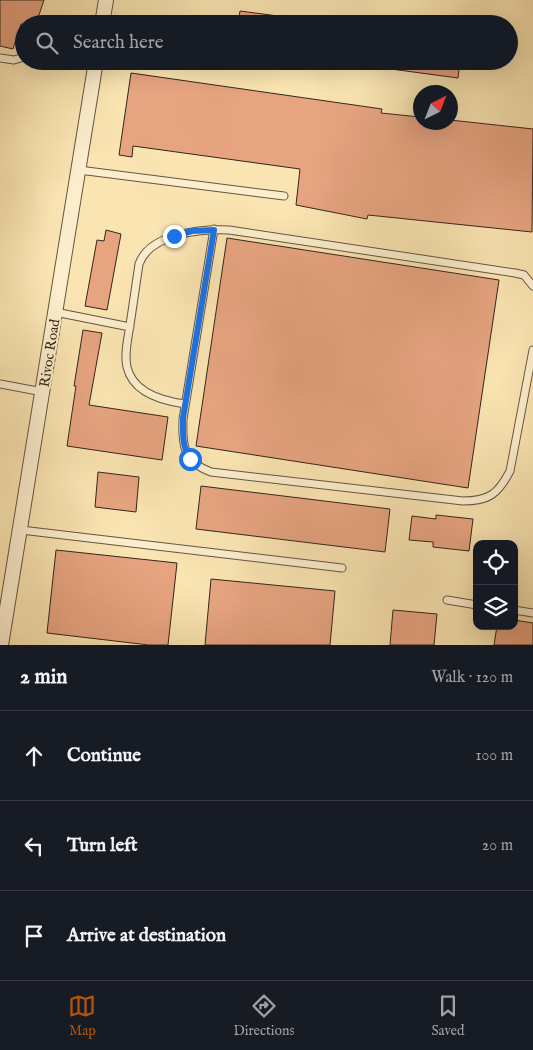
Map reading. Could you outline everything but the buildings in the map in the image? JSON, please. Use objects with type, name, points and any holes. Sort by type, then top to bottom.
[{"type":"street","points":[[104,15],[106,0]]},
{"type":"street","name":"Rivoc Road","points":[[1,645],[95,70]]},
{"type":"lane","points":[[0,58],[15,60]]},
{"type":"lane","points":[[79,170],[284,196]]},
{"type":"lane","points":[[214,230],[182,432],[184,450],[199,468],[210,472],[475,501],[484,499],[495,493],[510,471],[533,350]]},
{"type":"lane","points":[[185,404],[164,401],[140,388],[131,378],[127,367],[126,350],[139,264],[142,257],[152,248],[174,236],[192,231],[230,230],[515,273],[524,275],[533,286]]},
{"type":"lane","points":[[56,312],[130,327]]},
{"type":"lane","points":[[0,384],[43,392]]},
{"type":"lane","points":[[21,530],[342,568]]},
{"type":"lane","points":[[447,600],[473,604]]},
{"type":"lane","points":[[518,611],[533,613]]},
{"type":"route","points":[[174,236],[192,231],[214,230],[183,418],[182,439],[184,450],[190,459]]}]
